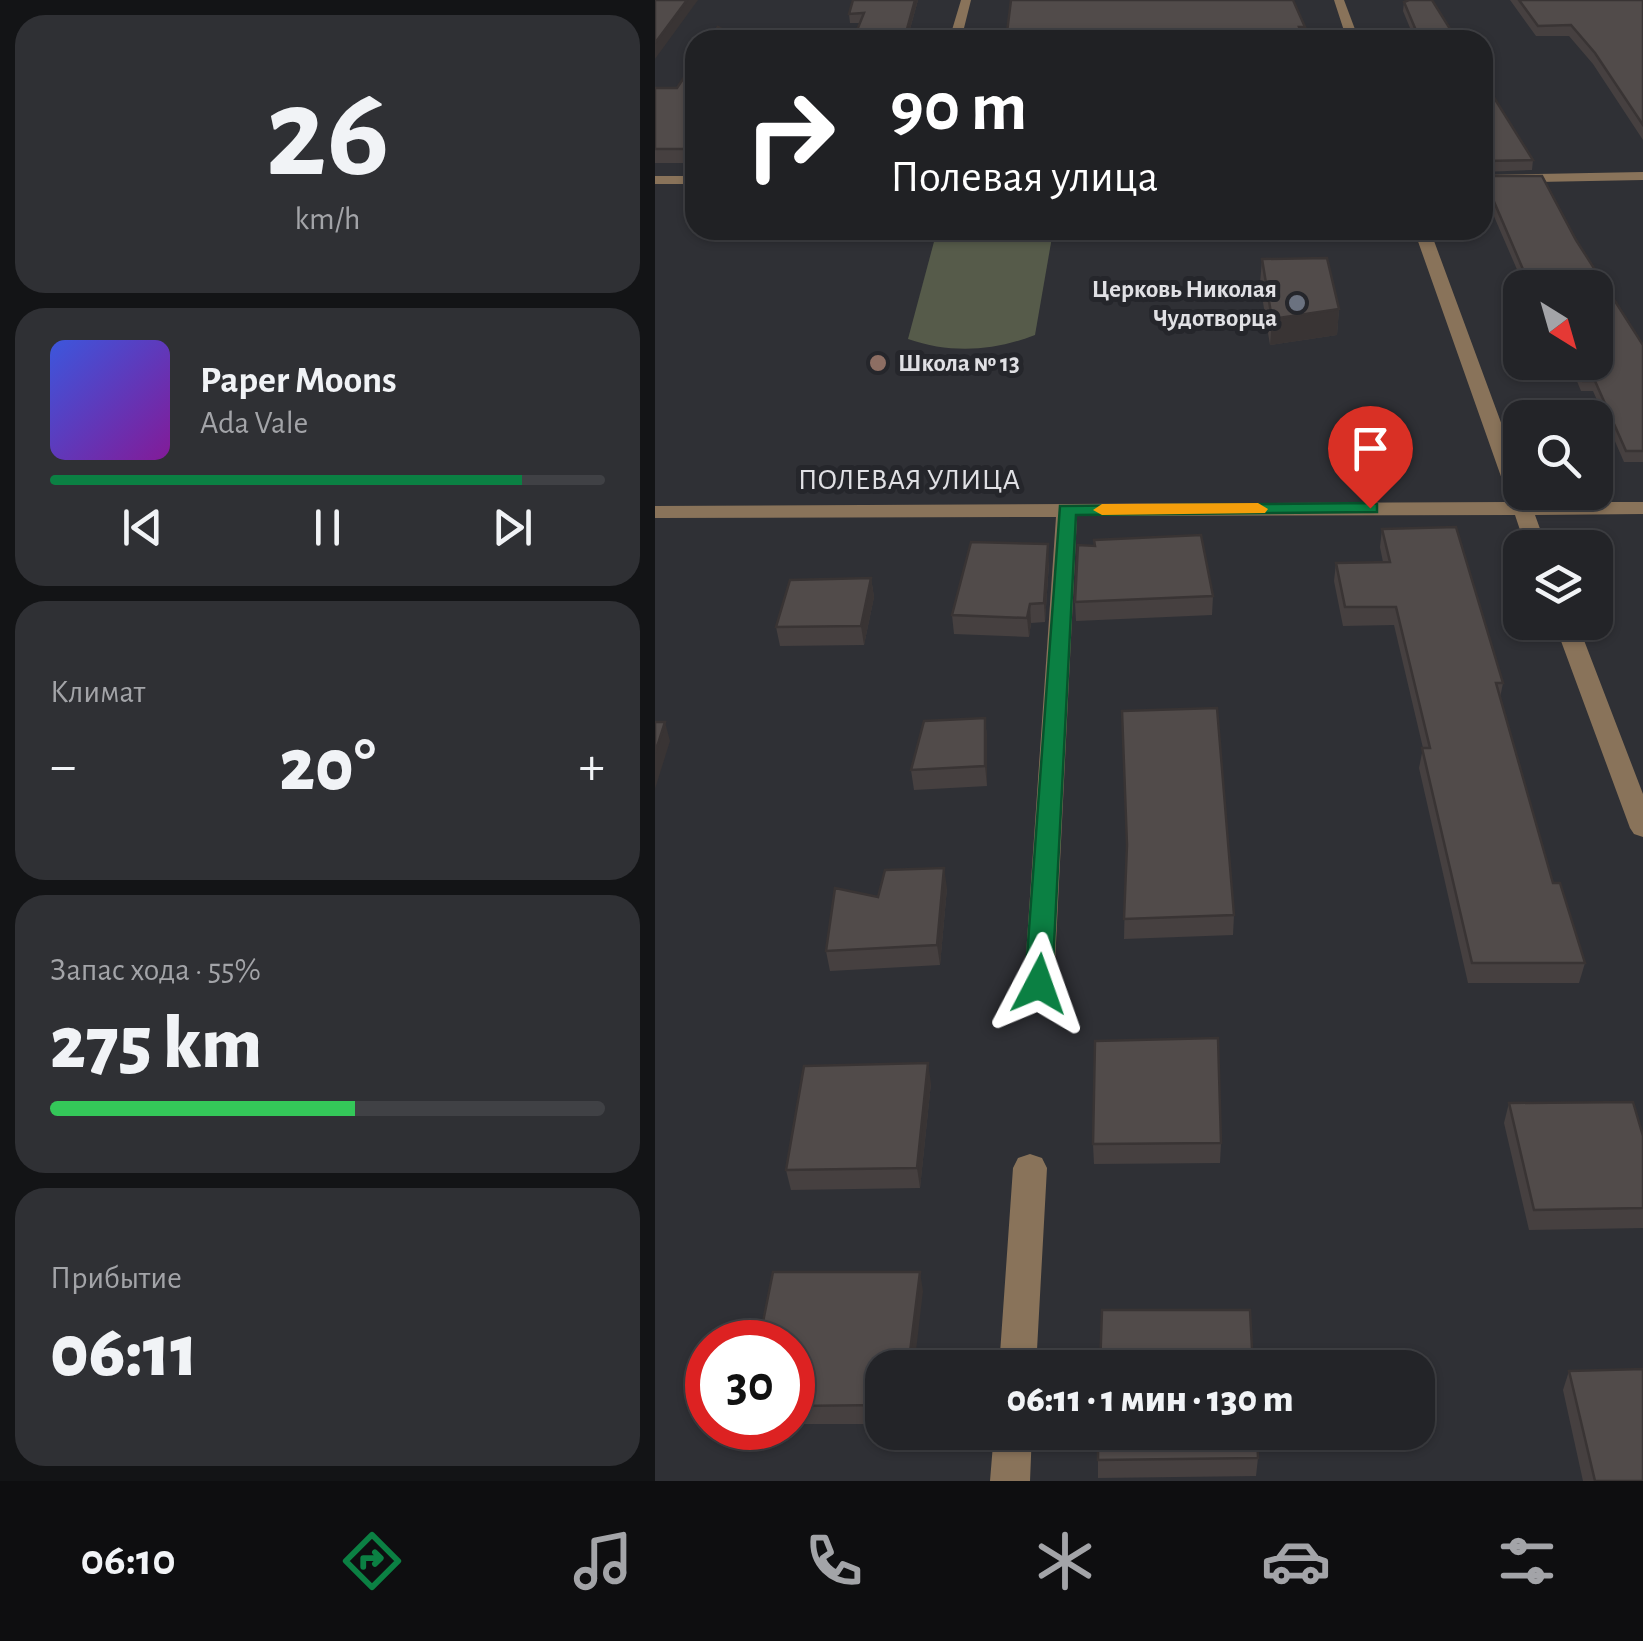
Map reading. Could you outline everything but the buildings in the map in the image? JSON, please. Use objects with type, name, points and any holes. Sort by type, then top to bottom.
[{"type":"street","points":[[958,30],[966,0]]},
{"type":"street","points":[[1339,0],[1350,30]]},
{"type":"street","points":[[1493,178],[1643,176]]},
{"type":"street","points":[[655,180],[685,180]]},
{"type":"street","points":[[1426,240],[1503,455]]},
{"type":"street","name":"ПОЛЕВАЯ УЛИЦА","points":[[655,512],[1503,508]]},
{"type":"street","name":"ПОЛЕВАЯ УЛИЦА","points":[[1613,508],[1643,508]]},
{"type":"street","points":[[1039,984],[1067,510]]},
{"type":"street","points":[[1572,640],[1643,828]]},
{"type":"street","points":[[1018,1350],[1030,1168]]},
{"type":"street","points":[[1009,1481],[1012,1450]]},
{"type":"green space","points":[[934,240],[1051,240],[1035,335],[972,349],[908,339]]},
{"type":"slow traffic","points":[[1102,510],[1258,509]]},
{"type":"place","name":"Церковь Николая Чудотворца","points":[[1297,303]]},
{"type":"place","name":"Школа № 13","points":[[878,363]]},
{"type":"route","points":[[1039,984],[1067,510],[1370,508]]}]
